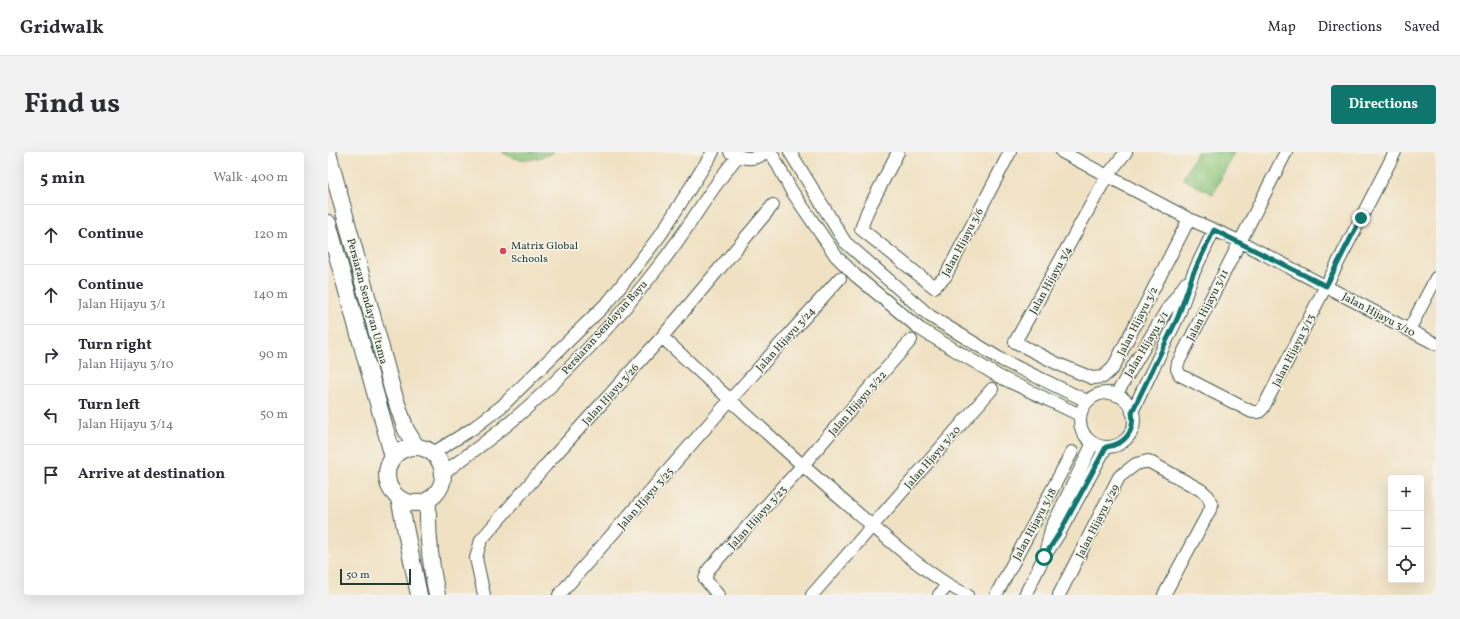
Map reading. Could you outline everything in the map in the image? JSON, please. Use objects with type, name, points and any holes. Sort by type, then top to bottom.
[{"type":"main road","name":"Persiaran Sendayan Utama","points":[[328,153],[392,392],[406,430],[416,446]]},
{"type":"main road","name":"Persiaran Sendayan Utama","points":[[328,223],[393,457]]},
{"type":"main road","points":[[416,446],[425,448],[433,453],[438,458],[443,473],[440,488],[428,500],[413,503],[399,498],[392,492],[388,483],[387,474],[388,465],[399,451],[416,446]]},
{"type":"main road","points":[[399,498],[419,595]]},
{"type":"main road","points":[[428,500],[427,531],[430,563],[437,595]]},
{"type":"street","name":"Persiaran Sendayan Bayu","points":[[433,453],[472,429],[502,406],[610,300],[661,234],[713,152]]},
{"type":"street","points":[[734,154],[755,158],[766,152]]},
{"type":"street","points":[[771,152],[791,190],[836,256],[856,276],[920,329],[998,376],[1080,415]]},
{"type":"street","points":[[790,152],[845,242],[918,306],[930,316],[1002,360],[1086,401]]},
{"type":"street","name":"Jalan Hijayu 3/6","points":[[898,152],[867,212],[861,229],[934,287],[945,277],[1010,152]]},
{"type":"street","name":"Jalan Hijayu 3/10","points":[[1062,152],[1189,219],[1239,241],[1436,344]]},
{"type":"street","points":[[1107,176],[1126,152]]},
{"type":"street","name":"Jalan Hijayu 3/11","points":[[1259,412],[1252,412],[1180,375],[1177,369],[1178,363],[1239,241],[1286,152]]},
{"type":"street","name":"Jalan Hijayu 3/13","points":[[1259,412],[1263,408],[1395,152]]},
{"type":"street","name":"Persiaran Sendayan Bayu","points":[[443,473],[491,438],[530,404],[607,327],[663,261],[734,154]]},
{"type":"street","name":"Jalan Hijayu 3/4","points":[[1058,364],[1015,342],[1107,176]]},
{"type":"street","name":"Jalan Hjayu 3/26","points":[[484,595],[476,558],[481,540],[546,465],[662,337],[773,205]]},
{"type":"street","name":"Jalan Hijayu 3/2","points":[[1058,364],[1092,378],[1104,377],[1113,368],[1189,219]]},
{"type":"street","name":"Jalan Hijayu 3/1","points":[[1132,412],[1178,317],[1193,274],[1214,230]]},
{"type":"street","name":"Jalan Hijayu 3/1","points":[[1116,395],[1166,311],[1193,274]]},
{"type":"street","name":"Jalan Hijayu 3/24","points":[[730,400],[840,278]]},
{"type":"street","points":[[1409,330],[1436,278]]},
{"type":"street","points":[[662,337],[802,466],[943,590],[967,595]]},
{"type":"street","name":"Jalan Hijayu 3/22","points":[[802,466],[911,340]]},
{"type":"street","name":"Jalan Hjayu 3/20","points":[[812,595],[992,389]]},
{"type":"street","points":[[1099,394],[1116,395],[1128,404],[1132,412],[1133,425],[1128,436],[1122,442],[1106,447],[1093,443],[1082,432],[1080,415],[1086,401],[1099,394]]},
{"type":"street","name":"Jalan Hjayu 3/25","points":[[559,595],[730,400]]},
{"type":"street","points":[[1044,557],[1051,529],[1093,443]]},
{"type":"street","points":[[1025,595],[1044,557],[1060,532],[1106,447]]},
{"type":"street","name":"Jalan Hijayu 3/18","points":[[996,595],[1072,452]]},
{"type":"street","name":"Jalan Hijayu 3/29","points":[[1059,595],[1119,477],[1136,464],[1148,461],[1201,490],[1208,496],[1212,506],[1164,595]]},
{"type":"street","name":"Jalan Hijayu 3/23","points":[[718,595],[705,579],[711,567],[802,466]]},
{"type":"green space","points":[[502,152],[554,152],[528,160],[514,158]]},
{"type":"green space","points":[[1197,152],[1234,152],[1213,194],[1183,179]]},
{"type":"place","name":"Matrix Global Schools","points":[[503,251]]},
{"type":"route","points":[[1044,557],[1060,532],[1106,447],[1115,446],[1122,442],[1132,429],[1134,420],[1132,412],[1178,317],[1193,274],[1214,230],[1239,241],[1326,286],[1361,218]]}]
